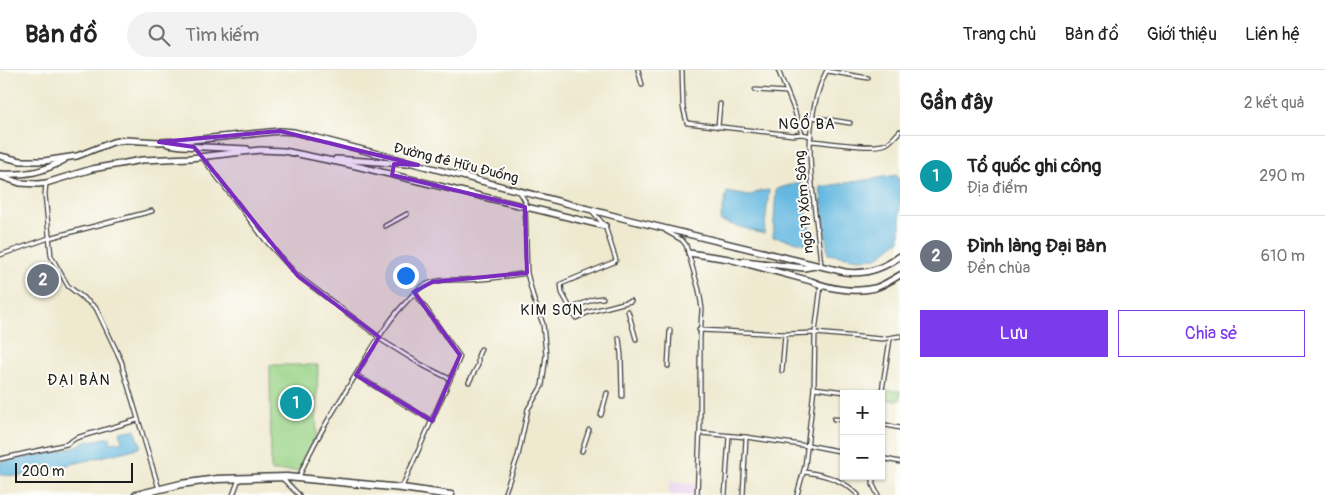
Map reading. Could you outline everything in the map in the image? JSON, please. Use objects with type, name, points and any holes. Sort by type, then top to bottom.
[{"type":"highway","points":[[136,495],[217,479],[239,478],[299,478],[402,488],[408,492],[451,495]]},
{"type":"main road","name":"Đường đê Hữu Đuống","points":[[0,156],[21,161],[44,161],[67,158],[118,141],[159,142],[206,139],[280,130],[302,134],[591,210],[852,273],[878,270],[900,257]]},
{"type":"main road","points":[[159,142],[182,146],[284,151],[356,161],[418,165]]},
{"type":"main road","points":[[0,175],[20,183],[46,183],[92,169],[142,160],[201,157],[260,150]]},
{"type":"main road","points":[[284,151],[525,204],[605,226]]},
{"type":"main road","points":[[0,175],[38,172],[67,158]]},
{"type":"main road","points":[[688,253],[804,268],[819,266]]},
{"type":"main road","points":[[729,259],[821,285],[848,289],[874,288],[890,282],[900,275]]},
{"type":"street","points":[[638,70],[642,85]]},
{"type":"street","points":[[682,70],[683,107],[687,123],[793,136],[802,134],[811,136]]},
{"type":"street","points":[[778,70],[802,134]]},
{"type":"street","points":[[827,70],[868,78]]},
{"type":"street","name":"ngõ 19 Xóm Sông","points":[[819,266],[809,162],[812,117],[817,94],[827,70]]},
{"type":"street","points":[[755,90],[787,92]]},
{"type":"street","points":[[718,127],[720,104]]},
{"type":"street","points":[[812,117],[850,123]]},
{"type":"street","points":[[811,141],[883,145],[888,143],[900,131]]},
{"type":"street","points":[[201,157],[266,241],[298,276],[378,337],[422,365],[450,379]]},
{"type":"street","points":[[46,183],[45,194],[50,256],[65,284],[96,308],[104,324],[122,363],[122,369],[159,489]]},
{"type":"street","points":[[504,495],[518,456],[528,409],[542,386],[546,355],[543,324],[527,273],[525,204],[520,191]]},
{"type":"street","points":[[525,204],[533,194]]},
{"type":"street","points":[[0,255],[49,238],[152,210]]},
{"type":"street","points":[[591,210],[605,226],[616,260],[561,284],[562,293],[576,318],[589,312],[631,300]]},
{"type":"street","points":[[386,226],[407,214]]},
{"type":"street","points":[[661,227],[683,241],[699,290],[702,309],[697,495]]},
{"type":"street","points":[[299,478],[323,428],[378,337],[398,310],[415,293],[432,282],[461,279],[480,280],[527,273]]},
{"type":"street","points":[[797,495],[804,472],[808,446],[814,388],[815,333],[821,285]]},
{"type":"street","points":[[402,488],[460,355],[415,293]]},
{"type":"street","points":[[570,309],[594,299],[603,298]]},
{"type":"street","points":[[628,311],[636,339]]},
{"type":"street","points":[[668,366],[670,330]]},
{"type":"street","points":[[700,330],[785,334],[815,333],[890,339],[900,336]]},
{"type":"street","points":[[782,371],[785,334]]},
{"type":"street","points":[[619,338],[622,396]]},
{"type":"street","points":[[882,390],[890,339]]},
{"type":"street","points":[[469,382],[478,365],[478,356],[481,349]]},
{"type":"street","points":[[356,375],[432,421]]},
{"type":"street","points":[[814,388],[840,391]]},
{"type":"street","points":[[601,415],[606,393]]},
{"type":"street","points":[[834,419],[840,420]]},
{"type":"street","points":[[0,459],[67,444],[76,438],[137,420]]},
{"type":"street","points":[[885,425],[900,428]]},
{"type":"street","points":[[582,451],[589,430]]},
{"type":"street","points":[[700,433],[746,437],[840,451]]},
{"type":"street","points":[[725,495],[729,436]]},
{"type":"street","points":[[743,495],[746,437]]},
{"type":"street","points":[[885,459],[900,462]]},
{"type":"street","points":[[804,472],[832,478],[846,485],[858,495]]},
{"type":"street","points":[[234,495],[239,478]]},
{"type":"street","points":[[281,478],[298,494]]},
{"type":"street","points":[[873,480],[873,485],[878,495]]},
{"type":"highlighted area","points":[[280,131],[418,165],[394,164],[392,175],[525,207],[527,273],[432,282],[414,292],[460,355],[432,421],[356,375],[379,337],[298,276],[194,147],[159,142]]},
{"type":"shaded area","points":[[670,481],[698,485],[697,495],[669,495]]},
{"type":"green space","points":[[270,365],[318,365],[316,436],[298,471],[271,471]]},
{"type":"green space","points":[[886,390],[900,391],[900,400],[886,400]]},
{"type":"water","points":[[897,175],[900,183],[900,240],[877,258],[859,259],[828,254],[820,187]]},
{"type":"water","points":[[801,182],[813,245],[773,237],[776,189]]},
{"type":"water","points":[[769,190],[764,234],[720,221],[727,192],[749,196],[760,191]]},
{"type":"water","points":[[135,430],[141,445],[139,448],[22,476],[0,475],[0,462],[61,451],[84,442],[110,437],[111,443],[122,441],[120,432]]},
{"type":"place","name":"Đình làng Đại Bản","points":[[43,280]]},
{"type":"place","name":"Tổ quốc ghi công","points":[[296,403]]},
{"type":"district","name":"NGỔ BA","points":[[807,124]]},
{"type":"district","name":"KIM SƠN","points":[[552,310]]},
{"type":"district","name":"ĐẠI BẢN","points":[[79,380]]}]
